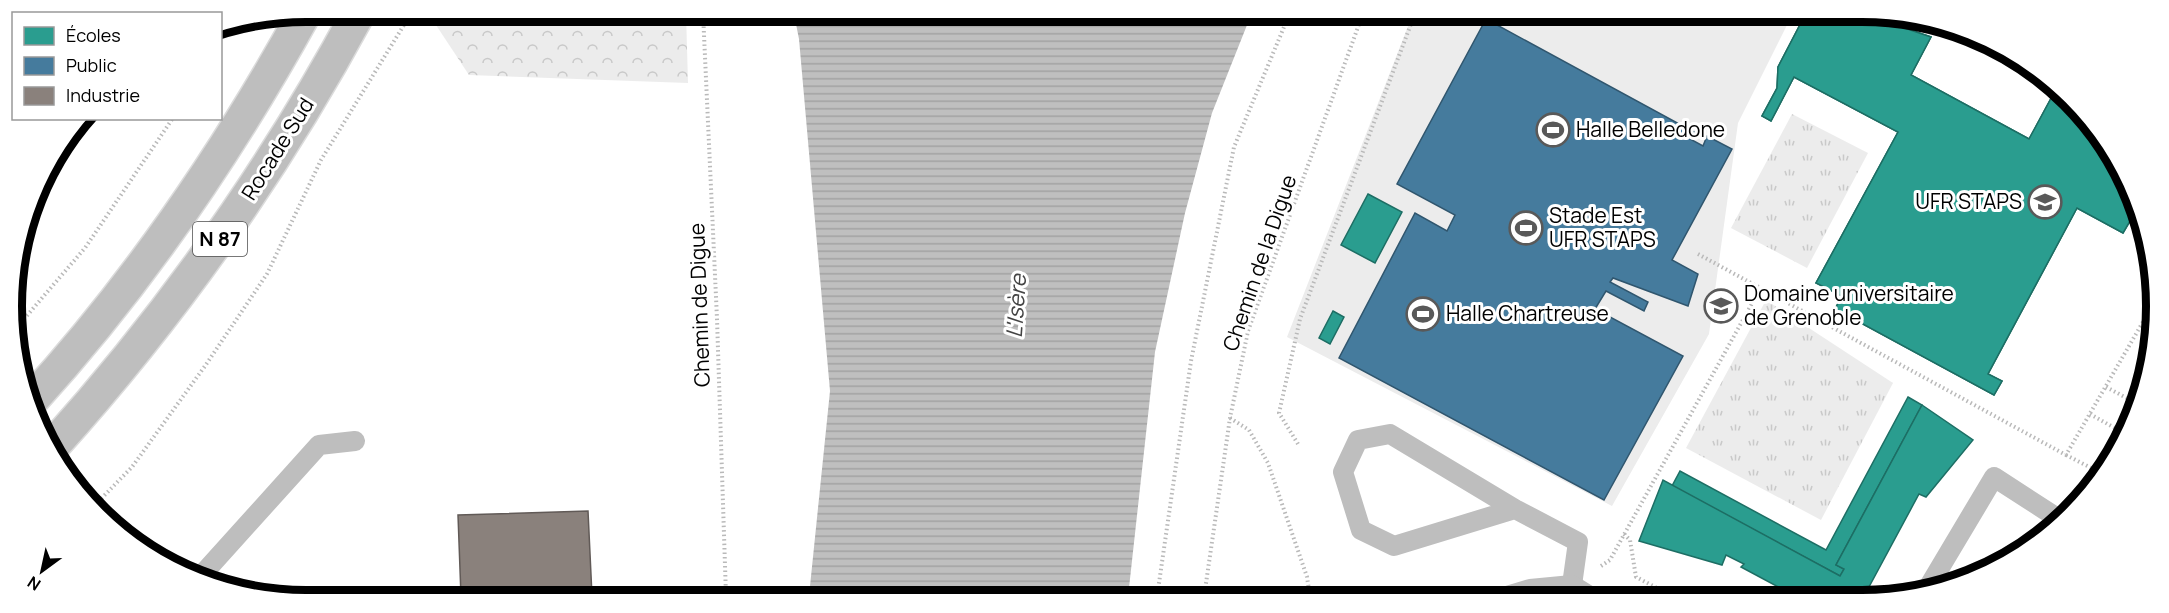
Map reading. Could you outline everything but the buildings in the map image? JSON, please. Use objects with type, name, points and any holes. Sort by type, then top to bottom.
[{"type":"highway","name":"N 87","points":[[37,394],[110,307],[183,211],[243,119],[299,22]]},
{"type":"highway","name":"Rocade Sud","points":[[57,441],[106,387],[187,285],[261,178],[328,70],[354,22]]},
{"type":"lane","points":[[328,70],[359,22]]},
{"type":"lane","points":[[1515,509],[1394,546],[1361,530],[1343,472],[1358,440],[1389,434],[1515,509],[1578,542],[1572,585]]},
{"type":"lane","points":[[205,571],[318,446],[355,441]]},
{"type":"lane","points":[[1931,582],[1994,477],[2054,516]]},
{"type":"lane","points":[[1527,590],[1572,585],[1580,590]]},
{"type":"path","points":[[99,500],[132,466],[205,366],[267,274],[321,160],[406,22]]},
{"type":"path","name":"Chemin de Digue","points":[[703,22],[726,590]]},
{"type":"path","points":[[1158,590],[1191,361],[1234,147],[1286,22]]},
{"type":"path","name":"Chemin de la Digue","points":[[1205,590],[1230,418],[1248,331],[1360,22]]},
{"type":"path","points":[[1298,444],[1279,413],[1300,319],[1412,22]]},
{"type":"path","points":[[23,320],[85,248],[172,120]]},
{"type":"path","points":[[1698,254],[2095,469]]},
{"type":"path","points":[[1572,585],[1610,560],[1760,289]]},
{"type":"path","points":[[2066,455],[2146,317]]},
{"type":"path","points":[[2106,387],[2130,400]]},
{"type":"path","points":[[2090,414],[2118,430]]},
{"type":"path","points":[[1230,418],[1248,430],[1268,463],[1307,577],[1309,590]]},
{"type":"path","points":[[1624,534],[1630,540],[1636,577],[1661,590]]},
{"type":"green space","points":[[434,22],[686,22],[688,83],[469,75]]},
{"type":"green space","name":"Stade Est UFR STAPS","points":[[1410,22],[1788,22],[1738,123],[1709,334],[1612,506],[1287,337]]},
{"type":"green space","points":[[1792,114],[1868,153],[1807,268],[1731,228]]},
{"type":"green space","points":[[1766,300],[1893,383],[1821,520],[1686,448]]},
{"type":"water","name":"L'Isère","points":[[796,22],[1248,22],[1212,113],[1185,213],[1155,352],[1129,590],[810,590],[830,391],[799,39]]},
{"type":"place","name":"Halle Belledone","points":[[1553,130]]},
{"type":"place","name":"UFR STAPS","points":[[2045,202]]},
{"type":"place","name":"Stade Est UFR STAPS","points":[[1526,228]]},
{"type":"place","name":"Domaine universitaire de Grenoble","points":[[1721,306]]},
{"type":"place","name":"Halle Chartreuse","points":[[1423,314]]}]
